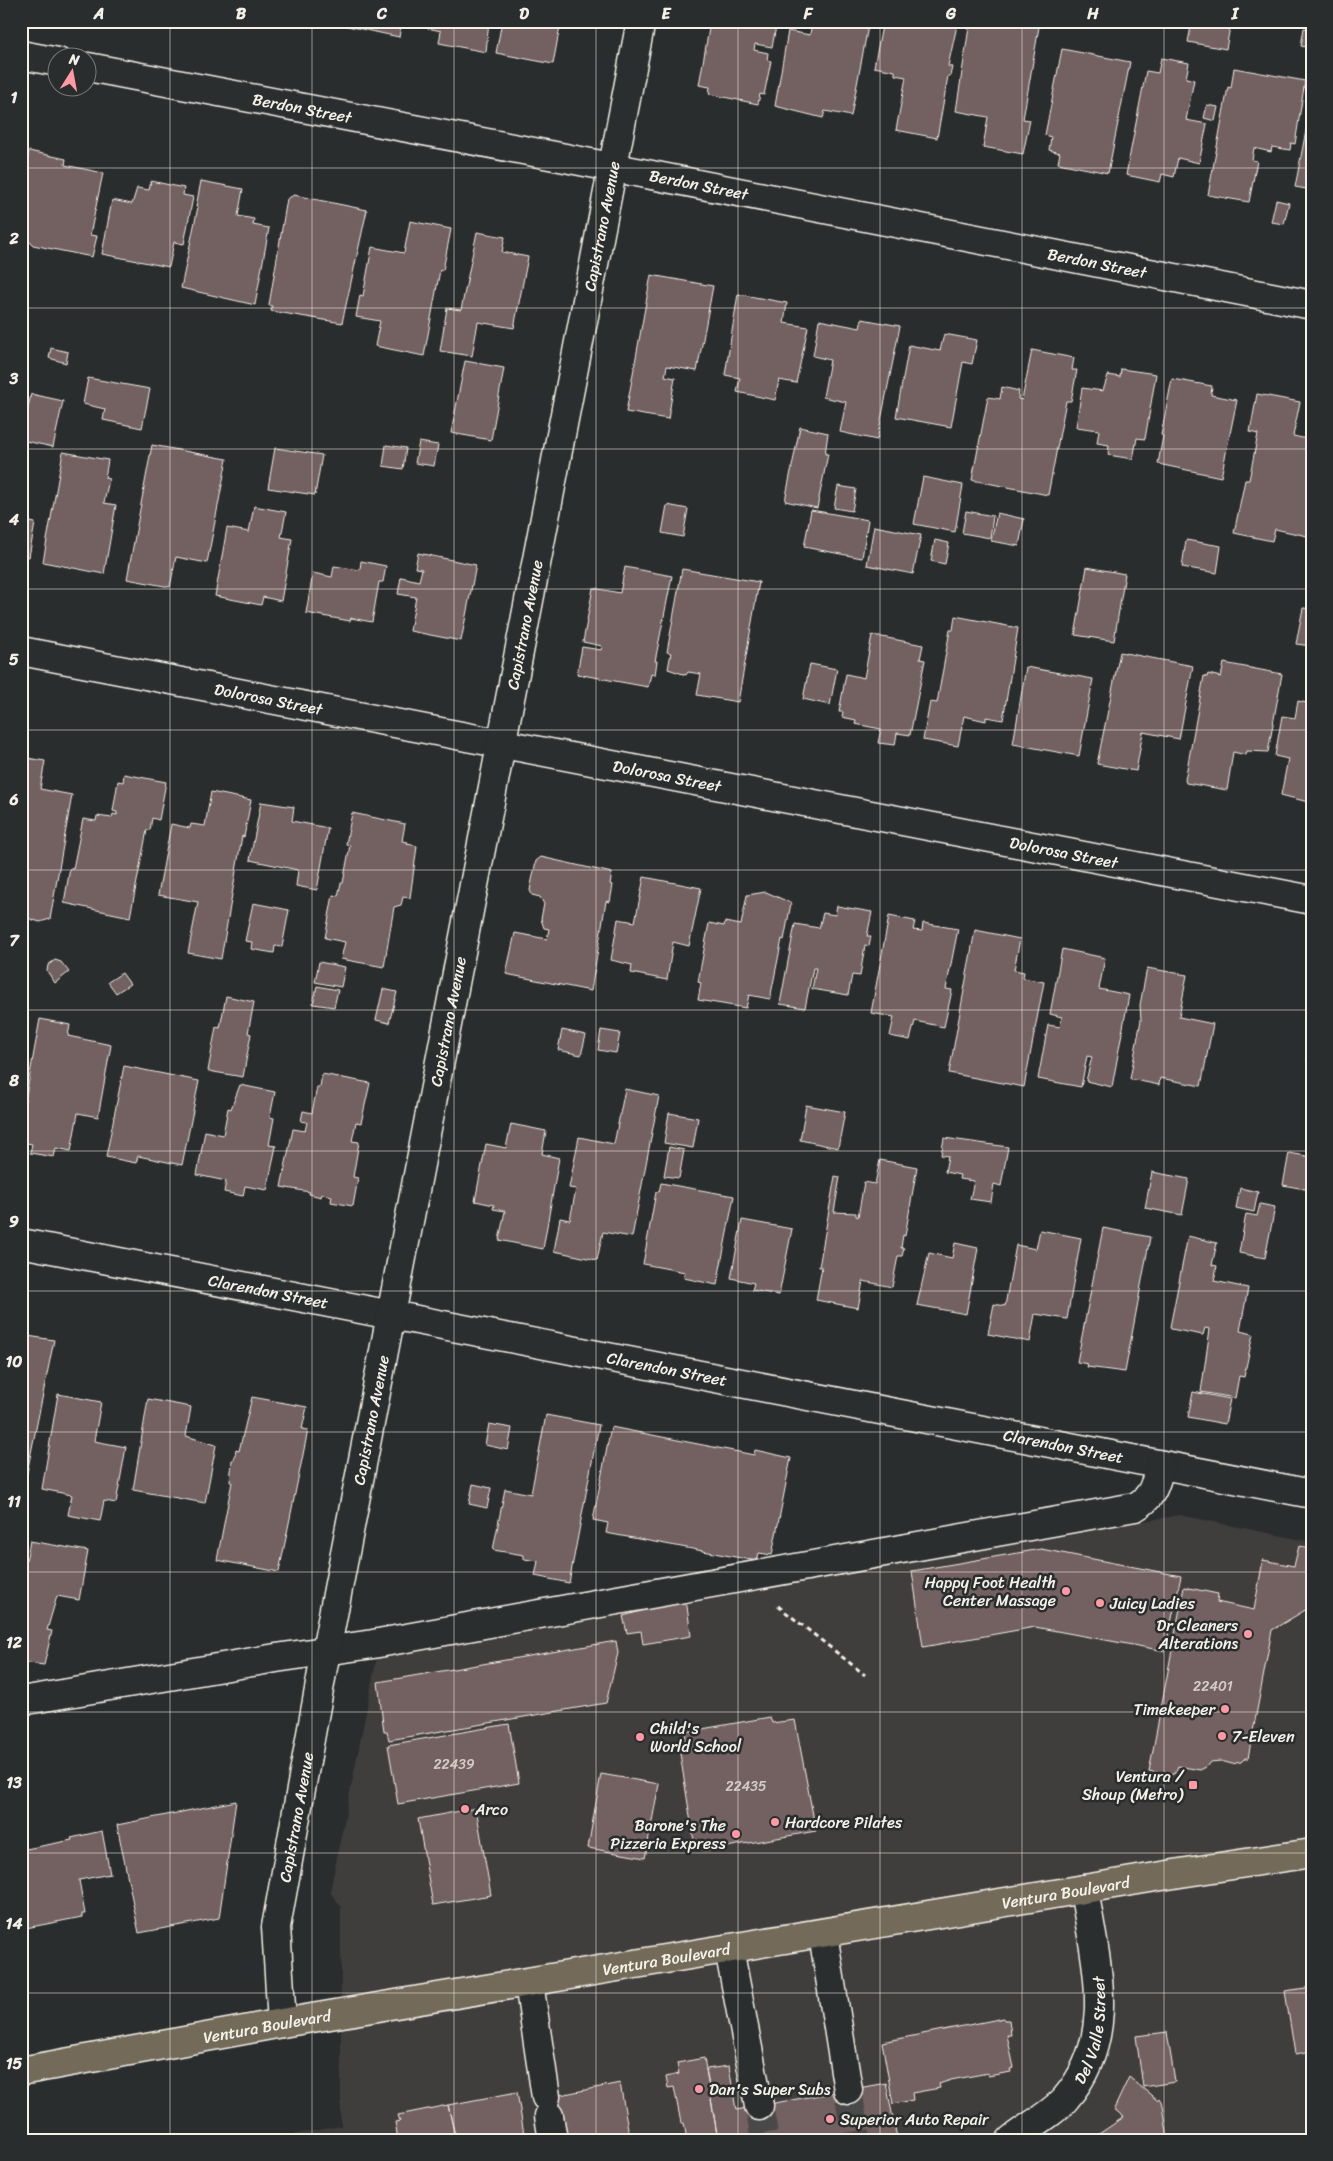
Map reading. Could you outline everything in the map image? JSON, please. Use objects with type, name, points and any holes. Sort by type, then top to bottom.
[{"type":"main road","name":"Ventura Boulevard","points":[[21,2071],[282,2023],[1084,1889],[1312,1853]]},
{"type":"street","name":"Capistrano Avenue","points":[[282,2023],[276,1927],[326,1651],[641,21]]},
{"type":"street","points":[[21,55],[48,60]]},
{"type":"street","name":"Berdon Street","points":[[98,69],[614,167],[1312,305]]},
{"type":"street","name":"Dolorosa Street","points":[[21,651],[1312,900]]},
{"type":"street","name":"Clarendon Street","points":[[21,1243],[1312,1494]]},
{"type":"street","points":[[21,1701],[326,1651],[1135,1507],[1146,1502],[1152,1493],[1161,1465]]},
{"type":"street","name":"Del Valle Street","points":[[1011,2140],[1066,2099],[1082,2074],[1098,2035],[1101,1997],[1084,1889]]},
{"type":"street","points":[[823,1934],[848,2090]]},
{"type":"street","points":[[729,1949],[759,2106]]},
{"type":"street","points":[[529,1983],[549,2118]]},
{"type":"path","points":[[742,1578],[865,1675]]},
{"type":"shaded area","points":[[1180,1515],[1312,1542],[1312,2140],[263,2140],[341,2126],[341,1907],[330,1892],[378,1652]]},
{"type":"building","points":[[324,21],[402,21],[399,37]]},
{"type":"building","points":[[424,21],[489,21],[486,52],[439,43],[441,31],[423,27]]},
{"type":"building","points":[[502,21],[561,21],[553,64],[496,53]]},
{"type":"building","points":[[719,21],[777,21],[772,47],[755,44],[754,50],[768,53],[767,60],[771,61],[764,95],[760,94],[758,104],[709,94],[710,87],[699,85],[710,23],[718,25]]},
{"type":"building","points":[[812,21],[869,21],[851,116],[825,111],[823,118],[775,106],[788,31],[810,35]]},
{"type":"building","points":[[883,21],[958,21],[948,66],[952,67],[950,76],[948,76],[937,138],[896,130],[906,77],[895,75],[895,71],[874,67]]},
{"type":"building","points":[[970,21],[998,26],[999,21],[1040,21],[1023,119],[1030,120],[1023,154],[983,147],[988,117],[956,111]]},
{"type":"building","points":[[1192,21],[1231,21],[1226,49],[1188,42]]},
{"type":"building","points":[[1304,28],[1312,29],[1312,48],[1301,46]]},
{"type":"building","points":[[1062,49],[1130,62],[1108,173],[1058,163],[1060,153],[1049,150],[1051,137],[1045,135]]},
{"type":"building","points":[[1161,58],[1189,63],[1186,78],[1194,80],[1186,120],[1207,124],[1199,163],[1178,158],[1174,177],[1162,174],[1160,182],[1126,175],[1146,71],[1158,73]]},
{"type":"building","points":[[1234,68],[1305,81],[1295,144],[1291,143],[1290,150],[1272,147],[1271,152],[1254,148],[1252,160],[1257,161],[1249,202],[1208,195],[1228,87],[1231,88]]},
{"type":"building","points":[[1312,100],[1312,190],[1295,187]]},
{"type":"building","points":[[1207,105],[1218,107],[1215,121],[1204,118]]},
{"type":"building","points":[[29,151],[66,159],[65,165],[103,173],[90,235],[97,236],[92,257],[33,245],[25,237],[27,227],[21,226],[21,193]]},
{"type":"building","points":[[151,181],[184,188],[183,195],[193,197],[184,244],[174,242],[169,267],[102,254],[112,200],[132,204],[137,188],[149,190]]},
{"type":"building","points":[[201,181],[243,189],[238,216],[254,219],[253,225],[269,228],[255,305],[181,288],[198,207],[196,207]]},
{"type":"building","points":[[294,195],[367,210],[342,323],[271,311],[272,306],[269,305],[287,199]]},
{"type":"building","points":[[1276,200],[1289,203],[1284,224],[1271,222]]},
{"type":"building","points":[[410,221],[451,229],[443,270],[440,270],[424,356],[375,346],[380,321],[356,317],[360,295],[363,296],[372,247],[404,253]]},
{"type":"building","points":[[477,232],[505,237],[502,252],[528,257],[514,328],[478,322],[472,356],[440,351],[447,308],[461,310]]},
{"type":"building","points":[[651,275],[713,286],[697,371],[667,366],[665,376],[675,378],[668,419],[626,412]]},
{"type":"building","points":[[738,294],[787,303],[784,323],[808,327],[796,383],[779,380],[775,400],[737,392],[740,378],[725,375]]},
{"type":"building","points":[[862,319],[900,326],[877,440],[840,432],[846,402],[823,397],[830,360],[813,356],[819,320],[860,328]]},
{"type":"building","points":[[944,334],[977,340],[972,364],[963,362],[951,427],[896,417],[909,345],[940,351]]},
{"type":"building","points":[[51,348],[68,352],[66,363],[49,358]]},
{"type":"building","points":[[1032,350],[1074,358],[1072,370],[1077,370],[1071,401],[1066,401],[1048,495],[972,480],[988,397],[1000,399],[1002,387],[1019,391],[1018,399],[1022,400]]},
{"type":"building","points":[[465,361],[504,368],[491,440],[451,433]]},
{"type":"building","points":[[1121,369],[1156,374],[1145,439],[1137,438],[1133,459],[1108,455],[1109,445],[1097,443],[1099,430],[1076,427],[1082,388],[1103,391],[1108,375],[1120,377]]},
{"type":"building","points":[[88,378],[150,389],[142,428],[103,420],[105,409],[83,404]]},
{"type":"building","points":[[1172,379],[1212,386],[1211,395],[1237,400],[1221,477],[1158,464],[1163,436],[1161,435]]},
{"type":"building","points":[[31,394],[63,401],[53,447],[21,440]]},
{"type":"building","points":[[1257,394],[1300,402],[1293,436],[1312,440],[1312,513],[1307,536],[1275,529],[1272,541],[1234,533],[1245,480],[1249,480],[1258,434],[1250,432]]},
{"type":"building","points":[[800,427],[828,433],[825,454],[828,454],[817,508],[785,501]]},
{"type":"building","points":[[419,442],[438,445],[434,466],[415,463]]},
{"type":"building","points":[[152,445],[227,459],[207,563],[176,557],[170,587],[127,579]]},
{"type":"building","points":[[386,445],[406,448],[403,469],[383,466]]},
{"type":"building","points":[[275,448],[322,455],[315,495],[268,488]]},
{"type":"building","points":[[63,452],[108,460],[105,478],[109,479],[104,503],[116,505],[104,574],[43,562]]},
{"type":"building","points":[[21,475],[26,476],[24,486],[27,487],[23,507],[21,506]]},
{"type":"building","points":[[923,477],[963,485],[955,532],[914,524]]},
{"type":"building","points":[[838,486],[856,489],[852,511],[834,508]]},
{"type":"building","points":[[667,505],[688,509],[683,537],[662,533]]},
{"type":"building","points":[[254,506],[286,512],[281,537],[292,539],[281,601],[263,597],[261,605],[215,596],[227,528],[249,532]]},
{"type":"building","points":[[811,510],[868,520],[862,558],[804,547]]},
{"type":"building","points":[[966,511],[993,516],[990,538],[962,533]]},
{"type":"building","points":[[997,513],[1024,519],[1019,546],[991,541]]},
{"type":"building","points":[[21,520],[35,523],[29,557],[21,556]]},
{"type":"building","points":[[874,526],[921,535],[913,574],[867,565]]},
{"type":"building","points":[[935,540],[949,543],[945,564],[931,561]]},
{"type":"building","points":[[1186,540],[1221,546],[1217,573],[1182,567]]},
{"type":"building","points":[[418,553],[476,565],[461,641],[410,631],[416,597],[398,594],[401,577],[419,581],[422,569],[415,568]]},
{"type":"building","points":[[361,561],[386,566],[383,582],[379,582],[372,622],[351,618],[350,621],[306,613],[313,573],[332,577],[334,566],[360,570]]},
{"type":"building","points":[[625,567],[672,576],[655,661],[657,661],[655,675],[651,674],[648,687],[577,674],[582,647],[601,650],[602,646],[583,642],[593,588],[620,593]]},
{"type":"building","points":[[1087,567],[1125,574],[1114,641],[1075,635]]},
{"type":"building","points":[[682,569],[759,582],[738,702],[697,695],[701,674],[688,672],[686,675],[668,669],[671,653],[667,652]]},
{"type":"building","points":[[1303,608],[1312,609],[1312,646],[1296,644]]},
{"type":"building","points":[[955,616],[1018,628],[1003,720],[986,717],[986,721],[964,716],[958,746],[923,740],[930,702],[937,703],[950,630],[953,630]]},
{"type":"building","points":[[872,635],[923,645],[920,659],[925,660],[910,735],[897,733],[895,745],[878,743],[881,729],[855,724],[856,720],[842,717],[843,712],[839,712],[846,674],[864,678]]},
{"type":"building","points":[[1120,652],[1193,666],[1179,739],[1143,732],[1136,771],[1097,764]]},
{"type":"building","points":[[1224,663],[1282,674],[1268,752],[1247,751],[1246,755],[1233,752],[1227,790],[1186,783],[1185,780],[1204,676],[1207,677],[1208,674],[1221,677]]},
{"type":"building","points":[[810,664],[837,669],[830,705],[803,699]]},
{"type":"building","points":[[1026,667],[1093,679],[1079,756],[1013,744]]},
{"type":"building","points":[[1312,699],[1312,803],[1281,795],[1288,759],[1275,756],[1282,716],[1295,718],[1298,701],[1311,704]]},
{"type":"building","points":[[21,757],[45,761],[40,789],[72,795],[50,919],[40,922],[21,916],[21,880],[25,879],[28,864],[21,862]]},
{"type":"building","points":[[124,774],[166,782],[159,820],[152,818],[150,830],[147,830],[130,917],[64,903],[70,868],[73,869],[83,819],[96,821],[97,816],[112,818],[113,814],[117,815],[117,812],[113,811],[118,781],[123,782]]},
{"type":"building","points":[[211,792],[251,800],[244,837],[242,836],[221,959],[188,953],[198,902],[158,895],[171,824],[190,828],[191,824],[205,826]]},
{"type":"building","points":[[261,802],[294,807],[292,821],[328,828],[317,890],[296,886],[298,870],[250,860]]},
{"type":"building","points":[[352,813],[405,824],[402,841],[417,846],[410,898],[403,897],[401,905],[394,907],[384,967],[341,959],[345,942],[325,938],[333,895],[338,896],[341,883],[343,883],[350,845],[346,844]]},
{"type":"building","points":[[541,857],[612,873],[610,884],[613,885],[610,902],[606,901],[591,991],[506,974],[515,933],[547,939],[549,929],[544,928],[541,919],[544,904],[540,897],[532,895],[530,890],[536,861]]},
{"type":"building","points":[[644,877],[701,888],[689,946],[673,942],[667,980],[631,973],[632,965],[611,960],[618,919],[635,922]]},
{"type":"building","points":[[766,892],[791,903],[770,999],[749,995],[746,1008],[698,1000],[701,983],[698,982],[709,923],[724,926],[725,922],[741,925],[747,895]]},
{"type":"building","points":[[253,903],[289,910],[282,947],[275,946],[274,953],[251,949],[252,942],[245,941]]},
{"type":"building","points":[[837,906],[872,912],[867,936],[871,936],[869,946],[865,945],[860,976],[852,975],[848,995],[812,989],[816,968],[813,968],[805,1008],[780,1004],[795,924],[819,928],[823,913],[835,915]]},
{"type":"building","points":[[889,916],[915,921],[913,930],[922,931],[923,923],[958,929],[946,989],[952,990],[944,1027],[915,1021],[910,1040],[890,1036],[894,1017],[871,1013]]},
{"type":"building","points":[[975,930],[1020,939],[1014,970],[1024,972],[1023,978],[1044,982],[1024,1087],[949,1073]]},
{"type":"building","points":[[1062,949],[1105,958],[1099,989],[1129,995],[1112,1087],[1086,1081],[1092,1057],[1087,1056],[1081,1087],[1038,1079],[1048,1025],[1060,1027],[1062,1017],[1050,1014]]},
{"type":"building","points":[[55,960],[61,962],[69,972],[55,983],[47,971],[48,965]]},
{"type":"building","points":[[319,962],[345,967],[341,987],[315,982]]},
{"type":"building","points":[[1147,968],[1187,975],[1179,1017],[1213,1024],[1201,1086],[1160,1078],[1159,1085],[1130,1079],[1141,1020],[1140,1005]]},
{"type":"building","points":[[122,973],[130,984],[116,993],[108,982]]},
{"type":"building","points":[[317,986],[338,990],[334,1007],[313,1004]]},
{"type":"building","points":[[383,989],[397,992],[389,1023],[376,1020]]},
{"type":"building","points":[[226,996],[254,1002],[248,1033],[251,1034],[243,1077],[208,1071],[216,1027],[220,1028]]},
{"type":"building","points":[[21,1015],[28,1017],[21,1051]]},
{"type":"building","points":[[40,1019],[70,1025],[68,1036],[111,1045],[98,1117],[78,1113],[71,1151],[56,1148],[54,1157],[30,1153],[32,1144],[21,1142],[21,1123]]},
{"type":"building","points":[[562,1030],[586,1035],[581,1055],[558,1050]]},
{"type":"building","points":[[601,1030],[620,1033],[616,1053],[598,1050]]},
{"type":"building","points":[[1310,1045],[1312,1045],[1312,1061],[1307,1060]]},
{"type":"building","points":[[124,1066],[199,1081],[182,1165],[138,1156],[136,1163],[106,1157]]},
{"type":"building","points":[[322,1074],[370,1083],[361,1123],[356,1122],[352,1141],[359,1142],[353,1177],[358,1178],[353,1206],[331,1202],[332,1196],[322,1194],[321,1197],[309,1194],[310,1192],[281,1187],[293,1129],[305,1131],[307,1122],[301,1121],[303,1111],[312,1113],[317,1087],[320,1087]]},
{"type":"building","points":[[240,1085],[275,1092],[270,1117],[274,1118],[269,1145],[276,1146],[267,1190],[245,1186],[243,1196],[224,1192],[226,1181],[197,1175],[205,1131],[223,1135],[228,1108],[231,1109]]},
{"type":"building","points":[[625,1089],[659,1096],[632,1237],[603,1232],[597,1260],[554,1251],[560,1218],[570,1220],[576,1189],[569,1188],[579,1137],[614,1144]]},
{"type":"building","points":[[806,1105],[845,1112],[838,1148],[800,1140]]},
{"type":"building","points":[[669,1113],[698,1118],[693,1148],[664,1143]]},
{"type":"building","points":[[1312,1122],[1312,1146],[1308,1145]]},
{"type":"building","points":[[511,1124],[546,1131],[542,1154],[559,1158],[543,1249],[499,1240],[505,1211],[493,1209],[494,1205],[475,1201],[486,1144],[506,1148]]},
{"type":"building","points":[[944,1138],[1008,1147],[1001,1186],[994,1184],[991,1202],[970,1199],[974,1181],[959,1179],[960,1175],[945,1172],[948,1156],[941,1155]]},
{"type":"building","points":[[669,1147],[684,1150],[679,1178],[664,1176]]},
{"type":"building","points":[[1289,1153],[1312,1157],[1310,1190],[1283,1185]]},
{"type":"building","points":[[880,1160],[917,1167],[905,1236],[903,1235],[901,1248],[904,1248],[902,1256],[898,1256],[892,1287],[863,1281],[858,1308],[816,1300],[822,1267],[819,1267],[835,1176],[840,1177],[834,1212],[856,1213],[858,1217],[864,1182],[875,1184]]},
{"type":"building","points":[[1152,1172],[1189,1179],[1182,1215],[1145,1208]]},
{"type":"building","points":[[661,1183],[734,1196],[717,1285],[684,1278],[685,1272],[643,1264],[656,1192],[659,1192]]},
{"type":"building","points":[[1240,1188],[1258,1192],[1254,1212],[1236,1208]]},
{"type":"building","points":[[1260,1204],[1275,1207],[1265,1258],[1239,1253],[1246,1214],[1257,1216]]},
{"type":"building","points":[[742,1220],[792,1229],[779,1295],[752,1290],[754,1283],[731,1278]]},
{"type":"building","points":[[1103,1228],[1150,1237],[1125,1372],[1087,1367],[1088,1364],[1077,1362]]},
{"type":"building","points":[[1040,1230],[1081,1238],[1067,1319],[1035,1314],[1030,1342],[988,1334],[994,1304],[1005,1306],[1016,1245],[1036,1249]]},
{"type":"building","points":[[1188,1236],[1217,1243],[1212,1265],[1217,1266],[1214,1281],[1248,1288],[1240,1331],[1253,1334],[1244,1377],[1239,1376],[1235,1398],[1201,1392],[1210,1329],[1205,1328],[1203,1335],[1171,1329],[1170,1327]]},
{"type":"building","points":[[955,1243],[978,1248],[966,1314],[917,1305],[929,1253],[952,1258]]},
{"type":"building","points":[[21,1335],[54,1340],[21,1502]]},
{"type":"building","points":[[1312,1354],[1312,1375],[1308,1375]]},
{"type":"building","points":[[1193,1392],[1230,1399],[1225,1424],[1188,1417]]},
{"type":"building","points":[[58,1394],[101,1402],[94,1441],[126,1447],[116,1503],[104,1501],[100,1521],[68,1515],[72,1495],[42,1489]]},
{"type":"building","points":[[252,1397],[307,1407],[302,1429],[308,1430],[279,1572],[217,1560],[232,1482],[230,1482],[232,1460],[234,1460],[236,1450],[239,1451]]},
{"type":"building","points":[[148,1399],[191,1407],[186,1436],[216,1445],[205,1503],[133,1490]]},
{"type":"building","points":[[546,1415],[599,1425],[569,1583],[535,1576],[538,1561],[524,1559],[524,1555],[493,1550],[505,1489],[531,1494]]},
{"type":"building","points":[[489,1424],[512,1428],[508,1450],[485,1445]]},
{"type":"building","points":[[611,1427],[754,1455],[755,1450],[791,1458],[772,1555],[759,1553],[757,1561],[606,1533],[608,1523],[593,1520]]},
{"type":"building","points":[[473,1484],[491,1488],[487,1508],[469,1504]]},
{"type":"building","points":[[30,1541],[88,1551],[79,1600],[57,1596],[47,1630],[52,1631],[44,1665],[21,1662],[21,1585]]},
{"type":"building","points":[[1299,1546],[1312,1548],[1312,1606],[1272,1630],[1248,1758],[1232,1764],[1221,1761],[1210,1762],[1200,1770],[1178,1766],[1175,1773],[1171,1775],[1149,1771],[1184,1587],[1218,1594],[1217,1602],[1254,1610],[1263,1560],[1294,1566]]},
{"type":"building","points":[[1041,1549],[1181,1576],[1165,1651],[1035,1627],[923,1647],[912,1571]]},
{"type":"building","points":[[686,1599],[691,1636],[643,1644],[641,1631],[627,1633],[623,1616]]},
{"type":"building","points":[[616,1641],[618,1653],[606,1703],[389,1740],[387,1732],[384,1732],[378,1682]]},
{"type":"building","points":[[770,1717],[772,1723],[795,1720],[816,1831],[704,1851],[704,1846],[695,1848],[678,1741],[686,1740],[685,1732]]},
{"type":"building","points":[[509,1724],[519,1783],[398,1804],[388,1745]]},
{"type":"building","points":[[601,1774],[659,1784],[645,1858],[588,1848]]},
{"type":"building","points":[[236,1801],[219,1918],[139,1933],[117,1825]]},
{"type":"building","points":[[476,1808],[491,1895],[433,1905],[418,1819]]},
{"type":"building","points":[[102,1831],[110,1874],[79,1880],[85,1914],[82,1914],[82,1917],[21,1929],[21,1850],[72,1840],[71,1838]]},
{"type":"building","points":[[1312,1987],[1312,2051],[1295,2054],[1285,1991]]},
{"type":"building","points":[[1004,2018],[1004,2020],[1009,2020],[1011,2035],[1007,2035],[1014,2068],[1010,2069],[1011,2072],[988,2076],[988,2073],[951,2080],[939,2084],[940,2088],[912,2093],[913,2100],[893,2104],[882,2042]]},
{"type":"building","points":[[1167,2032],[1175,2082],[1143,2087],[1136,2036]]},
{"type":"building","points":[[704,2058],[718,2140],[687,2140],[684,2123],[681,2123],[674,2087],[668,2088],[666,2077],[679,2074],[677,2063]]},
{"type":"building","points":[[729,2066],[736,2110],[886,2083],[897,2138],[886,2140],[718,2140],[706,2069]]},
{"type":"building","points":[[1129,2077],[1157,2100],[1159,2098],[1163,2105],[1168,2140],[1090,2140],[1124,2117],[1114,2109]]},
{"type":"building","points":[[620,2083],[630,2140],[565,2140],[539,2118],[535,2100]]},
{"type":"building","points":[[517,2092],[525,2140],[456,2140],[448,2105]]},
{"type":"building","points":[[448,2105],[456,2140],[392,2140],[398,2139],[395,2122],[400,2121],[398,2115]]},
{"type":"tunnel","points":[[848,2090],[856,2140]]},
{"type":"tunnel","points":[[759,2106],[765,2140]]},
{"type":"place","name":"Happy Foot Health Center Massage","points":[[1066,1591]]},
{"type":"place","name":"Juicy Ladies","points":[[1100,1603]]},
{"type":"place","name":"Dr Cleaners Alterations","points":[[1248,1634]]},
{"type":"place","name":"Timekeeper","points":[[1225,1709]]},
{"type":"place","name":"7-Eleven","points":[[1222,1736]]},
{"type":"place","name":"Child's World School","points":[[640,1737]]},
{"type":"place","name":"Ventura / Shoup (Metro)","points":[[1193,1785]]},
{"type":"place","name":"Arco","points":[[465,1809]]},
{"type":"place","name":"Hardcore Pilates","points":[[775,1822]]},
{"type":"place","name":"Barone's The Pizzeria Express","points":[[736,1834]]},
{"type":"place","name":"Dan's Super Subs","points":[[699,2089]]},
{"type":"place","name":"Superior Auto Repair","points":[[830,2119]]}]
